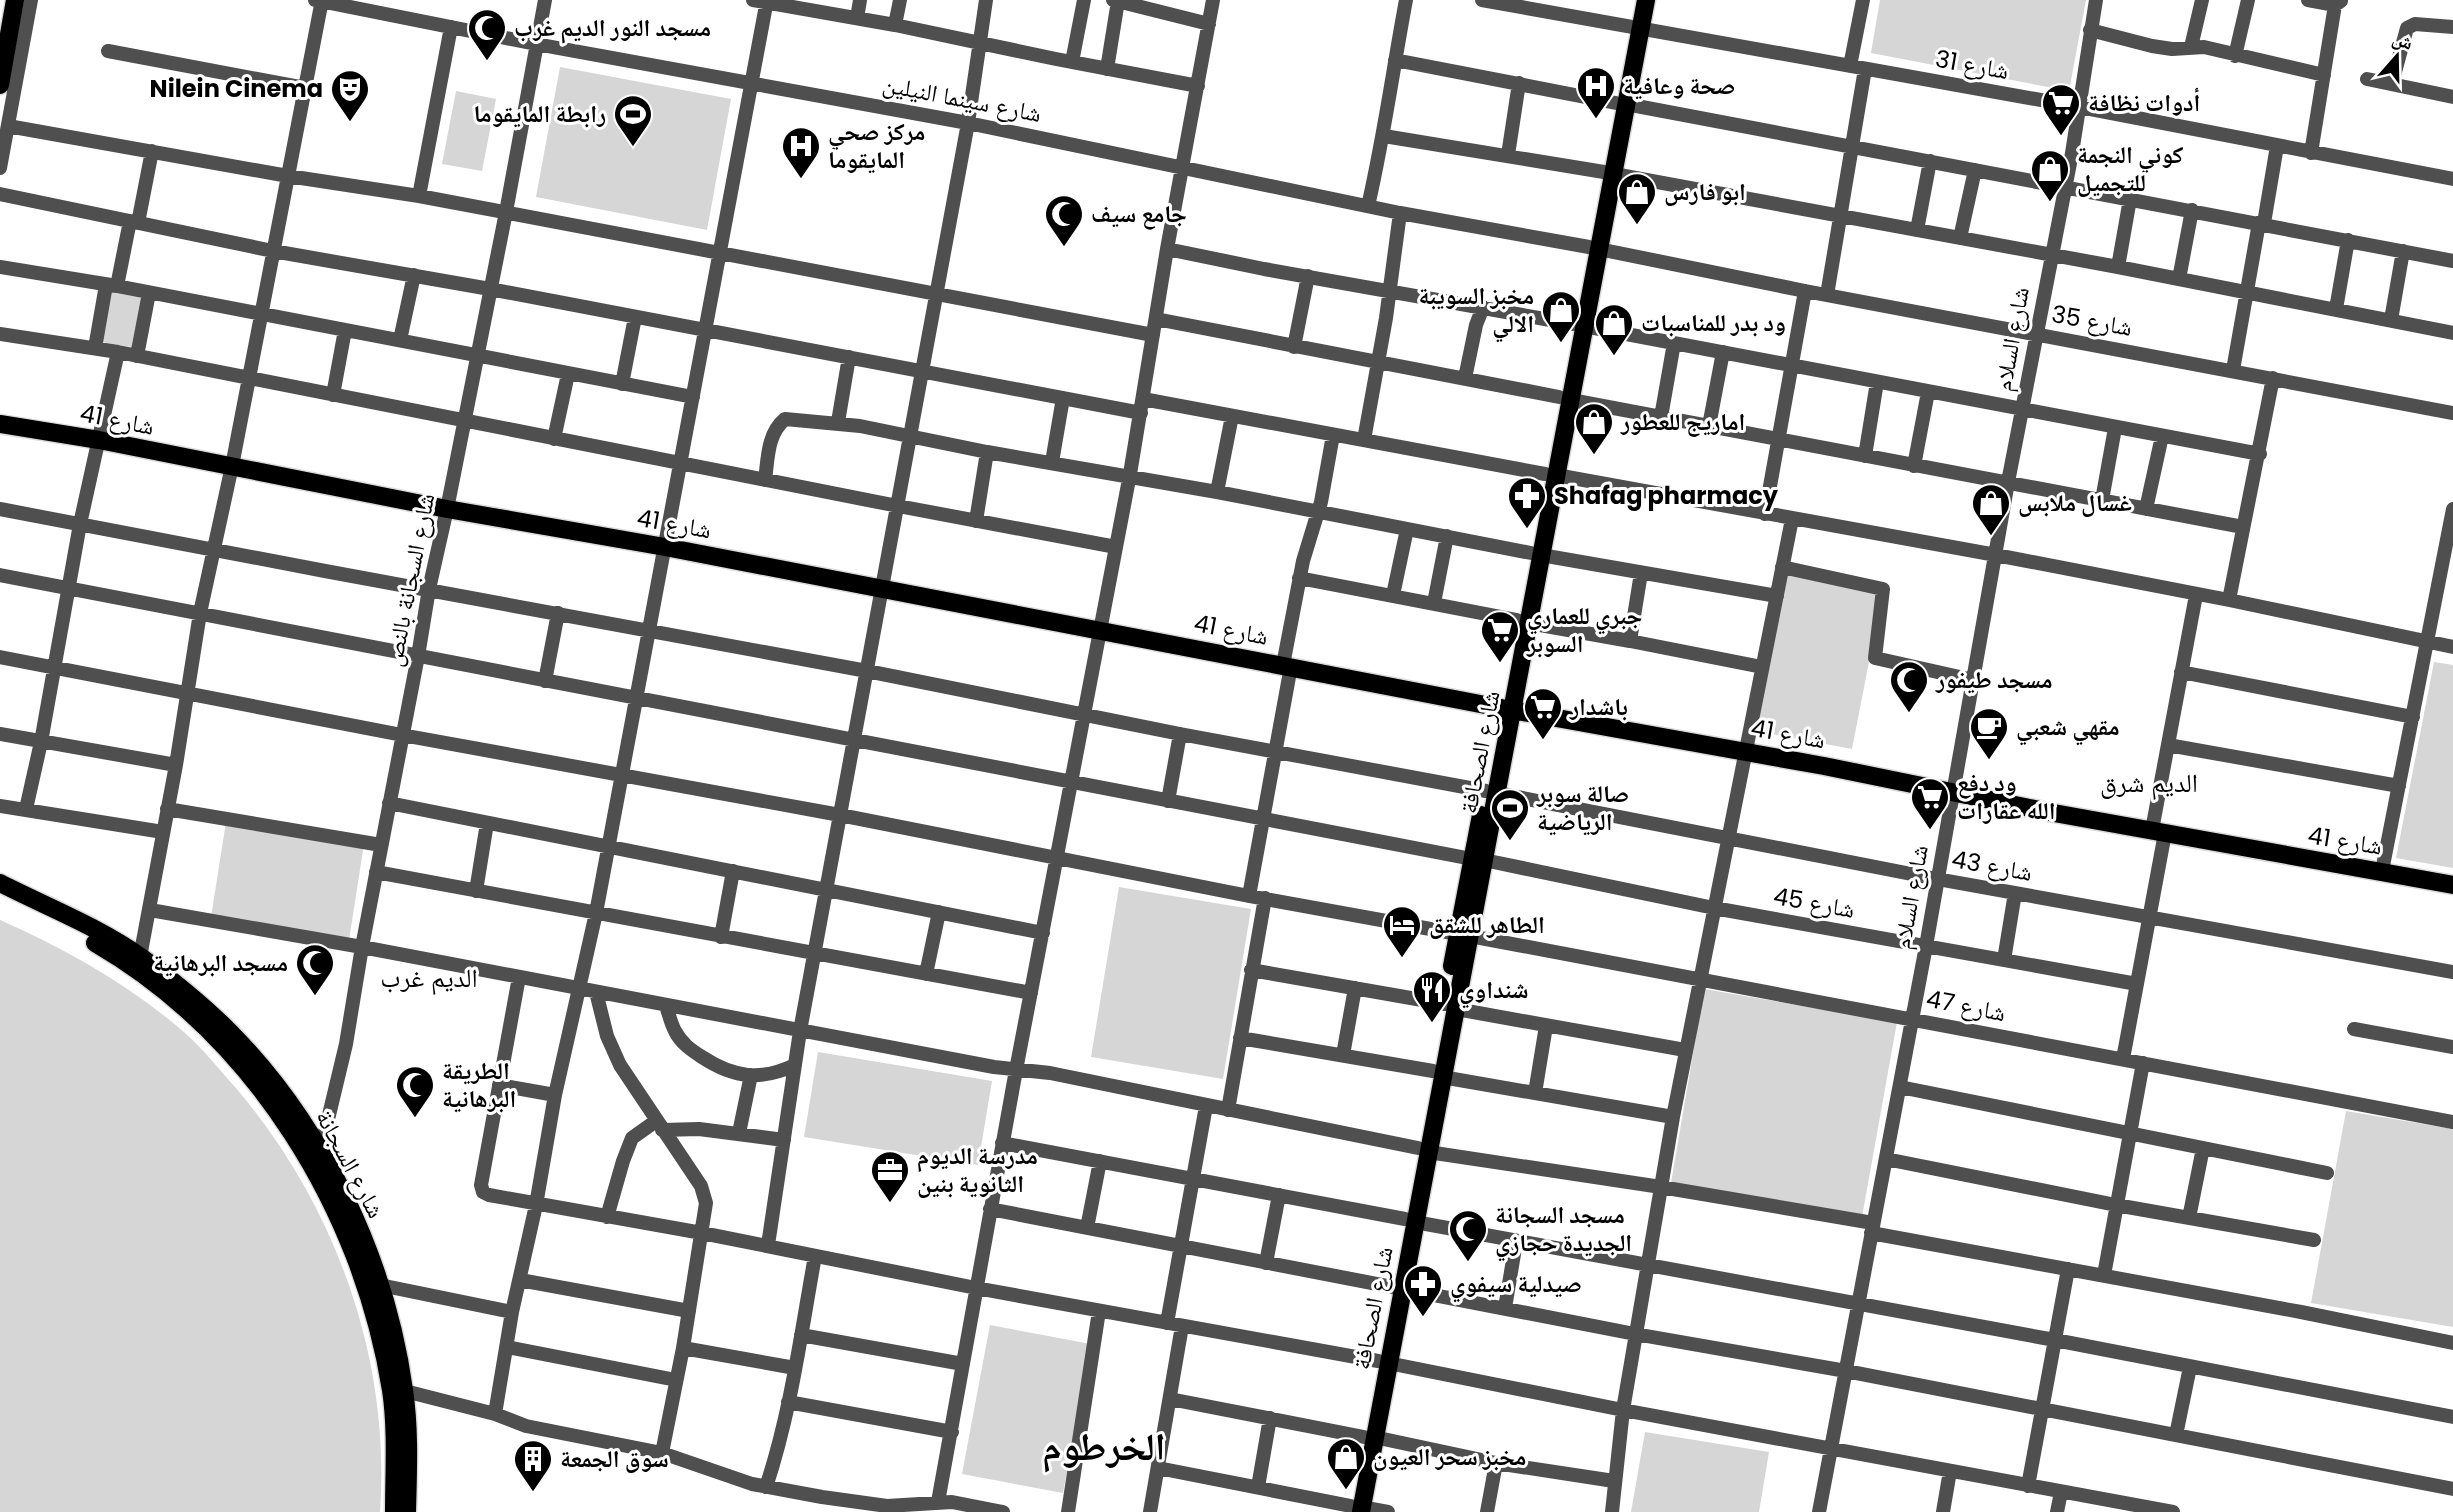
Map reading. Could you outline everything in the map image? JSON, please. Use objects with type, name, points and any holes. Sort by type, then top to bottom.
[{"type":"main road","points":[[0,81],[15,0]]},
{"type":"main road","name":"شارع الصحافة","points":[[1634,0],[1635,27]]},
{"type":"main road","name":"شارع الصحافة","points":[[1356,1509],[1635,27],[1646,0]]},
{"type":"main road","name":"شارع 41","points":[[0,424],[99,440],[447,509],[665,547],[1507,709],[1745,751],[2159,832],[2453,885]]},
{"type":"main road","points":[[0,883],[87,932]]},
{"type":"main road","points":[[0,895],[87,932]]},
{"type":"main road","name":"شارع السجانة","points":[[87,932],[140,957],[212,1014],[232,1034],[267,1075],[352,1215],[391,1320],[405,1391],[407,1512]]},
{"type":"main road","name":"شارع السجانة","points":[[87,932],[210,1032],[318,1160],[356,1254],[378,1324],[391,1392],[395,1450],[394,1512]]},
{"type":"street","points":[[0,168],[31,0]]},
{"type":"street","points":[[140,957],[176,765],[200,613],[232,467],[320,0]]},
{"type":"street","name":"شارع سينما النيلين","points":[[320,0],[536,44],[968,123],[1400,213],[1594,248]]},
{"type":"street","name":"شارع السجانة بالنص","points":[[318,1160],[346,1044],[388,803],[506,212],[545,0]]},
{"type":"street","points":[[857,18],[860,0]]},
{"type":"street","points":[[895,25],[900,0]]},
{"type":"street","points":[[768,1245],[800,1031],[968,123],[986,0]]},
{"type":"street","points":[[1072,62],[1084,0]]},
{"type":"street","points":[[938,1502],[1002,1143],[1130,477],[1167,249],[1213,0]]},
{"type":"street","points":[[1368,206],[1384,136],[1406,0]]},
{"type":"street","name":"شارع 31","points":[[1482,0],[2080,107],[2453,179]]},
{"type":"street","points":[[1850,66],[1863,0]]},
{"type":"street","name":"شارع السلام","points":[[1819,1512],[1926,946],[2008,482],[2080,107],[2096,0]]},
{"type":"street","points":[[2191,47],[2202,0]]},
{"type":"street","points":[[2235,56],[2248,0]]},
{"type":"street","points":[[2308,0],[2338,2],[2311,153]]},
{"type":"street","points":[[495,1415],[512,1312],[536,1205],[555,1095],[596,913],[637,698],[752,83],[762,1],[1198,86]]},
{"type":"street","points":[[1107,69],[1115,1],[1209,24]]},
{"type":"street","points":[[2392,83],[2407,28],[2415,24],[2453,27]]},
{"type":"street","points":[[419,196],[451,27]]},
{"type":"street","points":[[2090,30],[2172,49],[2204,47],[2324,75]]},
{"type":"street","points":[[108,51],[305,88]]},
{"type":"street","points":[[1395,60],[2453,261]]},
{"type":"street","points":[[1827,295],[1865,69]]},
{"type":"street","points":[[2367,79],[2453,96]]},
{"type":"street","points":[[1508,155],[1520,83]]},
{"type":"street","points":[[8,126],[288,176],[419,196],[1153,335]]},
{"type":"street","points":[[1384,136],[1609,173],[2453,332]]},
{"type":"street","points":[[2233,370],[2277,146]]},
{"type":"street","points":[[95,348],[134,222],[152,151]]},
{"type":"street","points":[[1917,230],[1930,162]]},
{"type":"street","points":[[1960,238],[1975,170]]},
{"type":"street","points":[[0,194],[273,251],[490,289],[1063,398],[1232,416],[1996,555],[2453,647]]},
{"type":"street","points":[[2118,267],[2130,199]]},
{"type":"street","points":[[2179,279],[2192,210]]},
{"type":"street","points":[[1364,440],[1400,213]]},
{"type":"street","points":[[2336,309],[2348,240]]},
{"type":"street","name":"شارع 35","points":[[1594,248],[1805,291],[2453,413]]},
{"type":"street","points":[[1167,249],[2260,454]]},
{"type":"street","points":[[2390,320],[2403,251]]},
{"type":"street","points":[[0,267],[477,354],[693,397]]},
{"type":"street","points":[[400,340],[414,275]]},
{"type":"street","points":[[1294,347],[1308,276]]},
{"type":"street","points":[[1765,514],[1805,291]]},
{"type":"street","points":[[137,356],[149,293]]},
{"type":"street","points":[[1465,378],[1476,325],[1483,307]]},
{"type":"street","points":[[622,384],[635,317]]},
{"type":"street","points":[[1156,319],[2243,527]]},
{"type":"street","points":[[333,395],[345,330]]},
{"type":"street","points":[[0,334],[118,352],[1116,547]]},
{"type":"street","points":[[1661,417],[1674,343]]},
{"type":"street","points":[[26,809],[41,742],[80,524],[118,352]]},
{"type":"street","points":[[1709,426],[1723,352]]},
{"type":"street","points":[[838,422],[849,357]]},
{"type":"street","points":[[554,439],[568,374]]},
{"type":"street","points":[[2229,600],[2273,378]]},
{"type":"street","points":[[1865,456],[1877,382]]},
{"type":"street","points":[[1914,466],[1928,392]]},
{"type":"street","points":[[1052,462],[1063,398]]},
{"type":"street","points":[[1217,492],[1232,416]]},
{"type":"street","points":[[765,480],[774,430],[785,419],[838,422],[1536,554],[1777,596]]},
{"type":"street","points":[[2102,500],[2115,428]]},
{"type":"street","points":[[1249,896],[1276,750],[1299,578],[1319,511],[1333,435]]},
{"type":"street","points":[[2146,509],[2162,436]]},
{"type":"street","points":[[976,521],[987,452]]},
{"type":"street","name":"شارع 43","points":[[0,509],[649,629],[1937,879],[2453,972]]},
{"type":"street","points":[[2382,872],[2427,642],[2447,566],[2453,509]]},
{"type":"street","points":[[1612,1512],[1623,1410],[1685,1050],[1792,519]]},
{"type":"street","points":[[1393,595],[1407,528]]},
{"type":"street","points":[[1434,603],[1447,536]]},
{"type":"street","points":[[1782,568],[1883,589],[1875,657],[1973,680]]},
{"type":"street","points":[[1630,641],[1641,573]]},
{"type":"street","name":"شارع 45","points":[[0,575],[854,738],[1262,820],[1478,859],[1714,908],[2137,984]]},
{"type":"street","points":[[1299,578],[1762,667]]},
{"type":"street","points":[[2123,1059],[2149,918],[2168,745],[2196,595]]},
{"type":"street","points":[[545,681],[558,612]]},
{"type":"street","name":"شارع 47","points":[[0,657],[1057,856],[1249,896],[1912,1018],[2453,1122]]},
{"type":"street","points":[[2181,672],[2413,717]]},
{"type":"street","points":[[0,734],[176,765]]},
{"type":"street","points":[[1168,801],[1180,734]]},
{"type":"street","points":[[2168,745],[2399,786]]},
{"type":"street","points":[[388,803],[1043,933]]},
{"type":"street","points":[[0,806],[163,832]]},
{"type":"street","points":[[167,809],[381,845]]},
{"type":"street","points":[[476,891],[486,823]]},
{"type":"street","points":[[721,937],[733,871]]},
{"type":"street","points":[[376,872],[1031,993]]},
{"type":"street","points":[[2004,960],[2015,893]]},
{"type":"street","points":[[1228,1110],[1265,898]]},
{"type":"street","points":[[150,910],[362,947],[800,1031],[1016,1070],[1050,1073],[1423,1150],[1661,1187],[2453,1343]]},
{"type":"street","points":[[926,974],[939,912]]},
{"type":"street","points":[[1251,970],[1685,1050]]},
{"type":"street","points":[[519,977],[481,1185],[483,1192],[489,1195],[768,1245],[976,1288],[1383,1362],[1831,1450],[2165,1511]]},
{"type":"street","points":[[1342,1055],[1355,988]]},
{"type":"street","points":[[596,992],[607,1036],[616,1055],[701,1186],[706,1203],[683,1348],[662,1454]]},
{"type":"street","points":[[666,1006],[674,1031],[686,1046],[723,1070],[751,1075],[774,1073],[795,1065]]},
{"type":"street","points":[[1535,1093],[1546,1026]]},
{"type":"street","points":[[2354,1029],[2453,1047]]},
{"type":"street","points":[[1240,1038],[1673,1117]]},
{"type":"street","points":[[2104,1275],[2143,1063]]},
{"type":"street","points":[[739,1133],[751,1075]]},
{"type":"street","points":[[499,1085],[555,1095]]},
{"type":"street","points":[[1899,1087],[2327,1173]]},
{"type":"street","points":[[1167,1323],[1206,1106]]},
{"type":"street","points":[[607,1217],[632,1138],[659,1125],[784,1140]]},
{"type":"street","points":[[1002,1143],[2453,1417]]},
{"type":"street","points":[[2189,1218],[2203,1148]]},
{"type":"street","points":[[1886,1159],[2116,1205],[2314,1240]]},
{"type":"street","points":[[1087,1228],[1100,1161]]},
{"type":"street","points":[[1266,1263],[1279,1195]]},
{"type":"street","points":[[990,1209],[2453,1489]]},
{"type":"street","points":[[1505,1308],[1516,1242]]},
{"type":"street","points":[[766,1487],[780,1442],[815,1256]]},
{"type":"street","points":[[2028,1486],[2068,1269]]},
{"type":"street","points":[[520,1280],[689,1311]]},
{"type":"street","points":[[380,1285],[512,1312]]},
{"type":"street","points":[[1068,1512],[1100,1311]]},
{"type":"street","points":[[1150,1512],[1182,1326]]},
{"type":"street","points":[[801,1335],[963,1364]]},
{"type":"street","points":[[507,1347],[676,1380]]},
{"type":"street","points":[[683,1348],[795,1368]]},
{"type":"street","points":[[2176,1435],[2190,1367]]},
{"type":"street","points":[[405,1391],[526,1426],[662,1454],[766,1487],[873,1505],[914,1508],[938,1502],[1003,1512]]},
{"type":"street","points":[[1170,1399],[1496,1462],[1614,1481]]},
{"type":"street","points":[[788,1402],[952,1432]]},
{"type":"street","points":[[1258,1488],[1270,1418]]},
{"type":"street","points":[[1487,1512],[1496,1462]]},
{"type":"street","points":[[1158,1468],[1356,1509],[1388,1512]]},
{"type":"street","points":[[1943,1512],[1950,1471]]},
{"type":"street","points":[[2057,1512],[2061,1492]]},
{"type":"shaded area","points":[[1880,0],[2086,0],[2069,91],[1871,53]]},
{"type":"shaded area","name":"رابطة المايقوما","points":[[560,67],[731,99],[707,230],[536,197]]},
{"type":"shaded area","points":[[456,91],[496,99],[482,171],[442,164]]},
{"type":"shaded area","points":[[110,291],[145,297],[136,348],[101,342]]},
{"type":"shaded area","points":[[1787,571],[1883,590],[1852,749],[1756,731]]},
{"type":"shaded area","points":[[2434,662],[2453,665],[2453,868],[2396,858]]},
{"type":"shaded area","points":[[226,822],[364,844],[349,940],[211,917]]},
{"type":"shaded area","points":[[1119,887],[1251,909],[1223,1079],[1091,1057]]},
{"type":"shaded area","points":[[0,920],[97,969],[142,999],[185,1033],[235,1087],[270,1133],[301,1181],[328,1232],[349,1286],[365,1341],[376,1397],[381,1454],[380,1512],[0,1512]]},
{"type":"shaded area","points":[[1704,989],[1897,1022],[1862,1217],[1671,1183]]},
{"type":"shaded area","points":[[818,1052],[992,1081],[978,1165],[804,1137]]},
{"type":"shaded area","points":[[2346,1111],[2453,1129],[2453,1327],[2311,1303]]},
{"type":"shaded area","points":[[990,1325],[1091,1344],[1063,1493],[962,1474]]},
{"type":"shaded area","points":[[1645,1432],[1769,1452],[1759,1512],[1631,1512]]},
{"type":"place","name":"مسجد النور الديم غرب","points":[[487,62]]},
{"type":"place","name":"صحة وعافية","points":[[1596,120]]},
{"type":"place","name":"Nilein Cinema","points":[[350,123]]},
{"type":"place","name":"أدوات نظافة","points":[[2061,137]]},
{"type":"place","name":"رابطة المايقوما","points":[[633,148]]},
{"type":"place","name":"مركز صحي المايقوما","points":[[801,180]]},
{"type":"place","name":"كوني النجمة للتجميل","points":[[2050,203]]},
{"type":"place","name":"ابو فارس","points":[[1637,226]]},
{"type":"place","name":"جامع سيف","points":[[1064,248]]},
{"type":"place","name":"مخبز السويبة الالي","points":[[1561,344]]},
{"type":"place","name":"ود بدر للمناسبات","points":[[1614,357]]},
{"type":"place","name":"اماريج للعطور","points":[[1594,456]]},
{"type":"place","name":"Shafag pharmacy","points":[[1527,530]]},
{"type":"place","name":"غسال ملابس","points":[[1991,537]]},
{"type":"place","name":"جبري للعماري السوبر","points":[[1500,664]]},
{"type":"place","name":"مسجد طيفور","points":[[1909,714]]},
{"type":"place","name":"باشدار","points":[[1543,741]]},
{"type":"place","name":"مقهي شعبي","points":[[1989,761]]},
{"type":"place","name":"ود دفع الله عقارات","points":[[1930,831]]},
{"type":"place","name":"صالة سوبر الرياضية","points":[[1510,842]]},
{"type":"place","name":"الطاهر للشقق","points":[[1402,959]]},
{"type":"place","name":"مسجد البرهانية","points":[[315,997]]},
{"type":"place","name":"شنداوي","points":[[1432,1024]]},
{"type":"place","name":"الطريقة البرهانية","points":[[415,1119]]},
{"type":"place","name":"مدرسة الديوم الثانوية بنين","points":[[890,1204]]},
{"type":"place","name":"مسجد السجانة الجديدة حجازي","points":[[1468,1263]]},
{"type":"place","name":"صيدلية سيفوي","points":[[1423,1318]]},
{"type":"place","name":"مخبز سحر العيون","points":[[1346,1491]]},
{"type":"place","name":"سوق الجمعة","points":[[533,1493]]},
{"type":"district","name":"الديم شرق","points":[[2149,783]]},
{"type":"district","name":"الديم غرب","points":[[429,978]]},
{"type":"district","name":"الخرطوم","points":[[1104,1447]]}]
